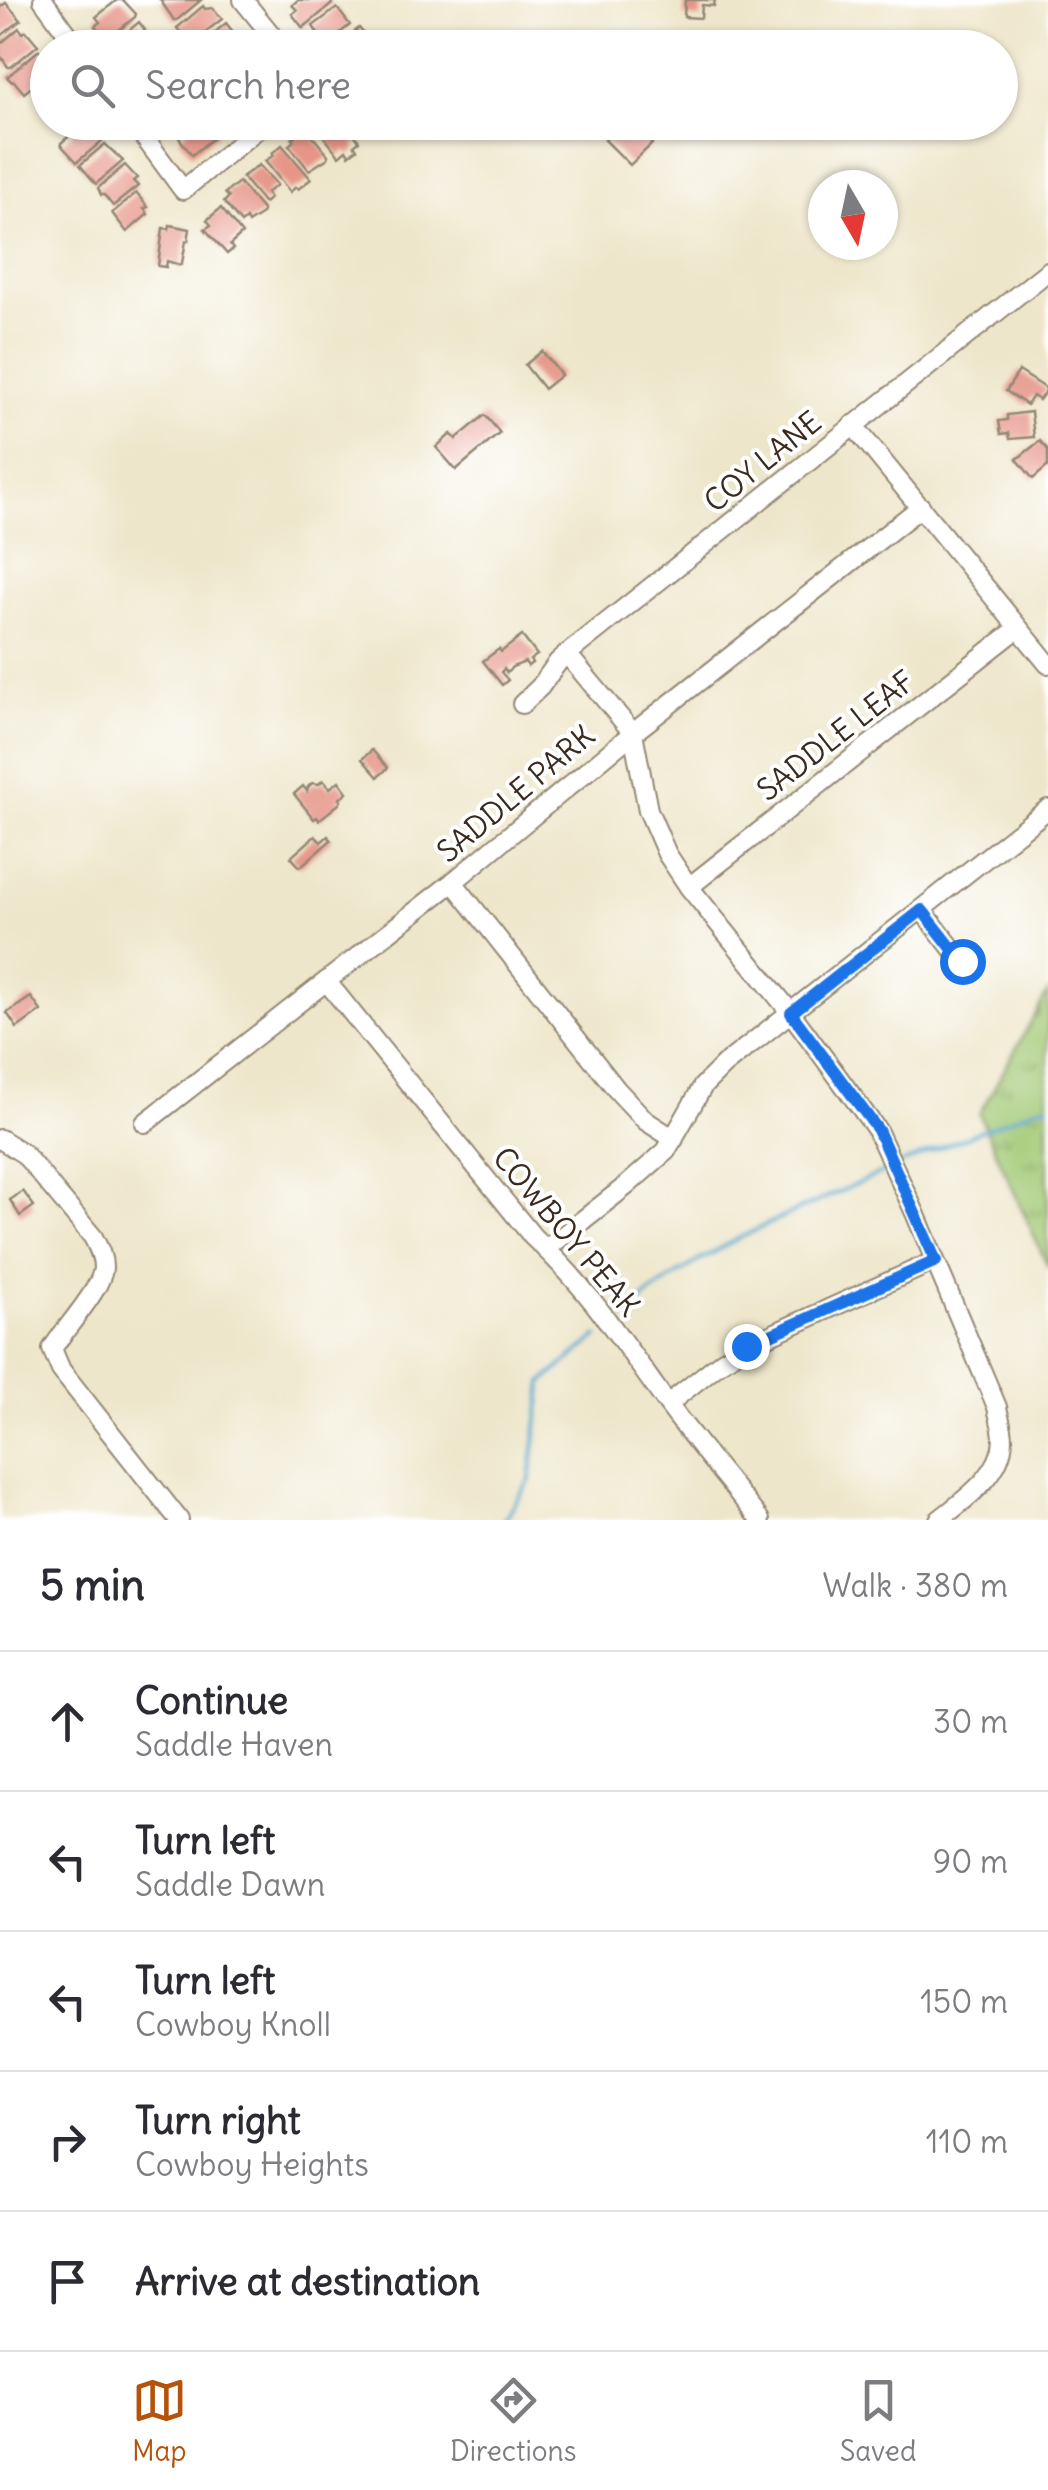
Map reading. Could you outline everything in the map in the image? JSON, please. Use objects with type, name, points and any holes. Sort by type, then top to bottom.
[{"type":"street","points":[[43,0],[65,30]]},
{"type":"street","points":[[243,0],[267,30]]},
{"type":"street","points":[[146,140],[182,190],[244,140]]},
{"type":"street","name":"COY LANE","points":[[522,704],[567,654],[1048,271]]},
{"type":"street","points":[[853,425],[1048,664]]},
{"type":"street","name":"SADDLE PARK","points":[[146,1124],[634,732],[922,508]]},
{"type":"street","name":"SADDLE LEAF","points":[[690,887],[1018,629]]},
{"type":"street","points":[[567,654],[634,732],[648,810],[667,854],[878,1130],[936,1261],[997,1407],[1003,1435],[997,1466],[945,1518]]},
{"type":"street","points":[[546,1249],[657,1161],[712,1075],[1048,809]]},
{"type":"street","points":[[452,882],[617,1090],[646,1121],[674,1139]]},
{"type":"street","points":[[922,910],[962,961]]},
{"type":"street","name":"COWBOY PEAK","points":[[327,982],[532,1238],[570,1271],[760,1520]]},
{"type":"street","points":[[0,1139],[24,1154],[101,1251],[104,1270],[97,1288],[52,1350],[61,1370],[180,1520]]},
{"type":"street","points":[[668,1404],[746,1346],[936,1261]]},
{"type":"green space","points":[[1048,992],[1048,1267],[979,1114]]},
{"type":"building","points":[[117,0],[123,0],[136,14],[119,30],[98,30],[95,26],[100,22],[96,17]]},
{"type":"building","points":[[160,0],[201,0],[174,20]]},
{"type":"building","points":[[298,0],[331,0],[332,4],[303,28],[292,14],[297,10],[292,5]]},
{"type":"building","points":[[685,0],[715,0],[714,6],[702,5],[701,18],[684,17]]},
{"type":"building","points":[[6,3],[21,20],[0,37],[0,7]]},
{"type":"building","points":[[203,6],[213,8],[222,19],[208,30],[177,28]]},
{"type":"building","points":[[337,8],[350,25],[344,30],[316,30],[313,26]]},
{"type":"building","points":[[19,28],[30,36],[30,52],[11,67],[0,55],[0,44]]},
{"type":"building","points":[[30,58],[30,88],[24,93],[7,77]]},
{"type":"building","points":[[65,140],[102,141],[77,162],[61,143]]},
{"type":"building","points":[[181,140],[211,140],[192,155]]},
{"type":"building","points":[[316,140],[328,158],[309,170],[289,145],[294,141]]},
{"type":"building","points":[[327,140],[358,140],[354,145],[357,149],[349,155],[346,150],[339,156]]},
{"type":"building","points":[[605,140],[648,140],[652,144],[630,165]]},
{"type":"building","points":[[105,144],[123,161],[96,184],[80,165]]},
{"type":"building","points":[[282,145],[311,179],[290,192],[265,161]]},
{"type":"building","points":[[125,165],[137,178],[133,181],[138,186],[113,206],[98,188]]},
{"type":"building","points":[[259,165],[277,185],[266,193],[270,198],[264,203],[242,177]]},
{"type":"building","points":[[239,182],[263,211],[248,223],[246,219],[241,223],[224,202],[229,197],[225,193]]},
{"type":"building","points":[[136,193],[148,207],[144,209],[148,214],[127,232],[112,213]]},
{"type":"building","points":[[221,208],[242,234],[227,254],[205,229],[211,225],[207,220]]},
{"type":"building","points":[[170,225],[190,229],[182,263],[167,261],[166,267],[158,266],[163,228],[169,229]]},
{"type":"building","points":[[542,351],[561,375],[544,389],[525,365]]},
{"type":"building","points":[[1019,371],[1047,389],[1039,400],[1033,396],[1027,405],[1006,391]]},
{"type":"building","points":[[1031,412],[1034,437],[1010,439],[1009,433],[1001,434],[999,421],[1007,420],[1007,415]]},
{"type":"building","points":[[485,415],[500,433],[456,470],[436,447],[451,434],[456,439]]},
{"type":"building","points":[[1040,441],[1048,450],[1048,466],[1033,479],[1017,459]]},
{"type":"building","points":[[522,636],[537,655],[528,666],[525,662],[507,673],[504,669],[501,672],[508,680],[502,685],[483,661]]},
{"type":"building","points":[[372,750],[388,768],[378,777],[362,759]]},
{"type":"building","points":[[323,780],[330,788],[339,781],[347,792],[319,820],[294,794],[303,786],[307,791],[312,783]]},
{"type":"building","points":[[315,836],[321,842],[328,836],[331,840],[300,867],[291,857]]},
{"type":"building","points":[[31,997],[41,1011],[17,1028],[7,1013]]},
{"type":"building","points":[[23,1191],[34,1206],[20,1216],[10,1200]]},
{"type":"waterway","points":[[901,1164],[1048,1106]]},
{"type":"waterway","points":[[622,1317],[715,1251],[888,1170]]},
{"type":"waterway","points":[[504,1520],[530,1480],[543,1382],[598,1336]]},
{"type":"route","points":[[746,1346],[936,1261],[878,1130],[791,1013],[922,910],[962,961]]}]
